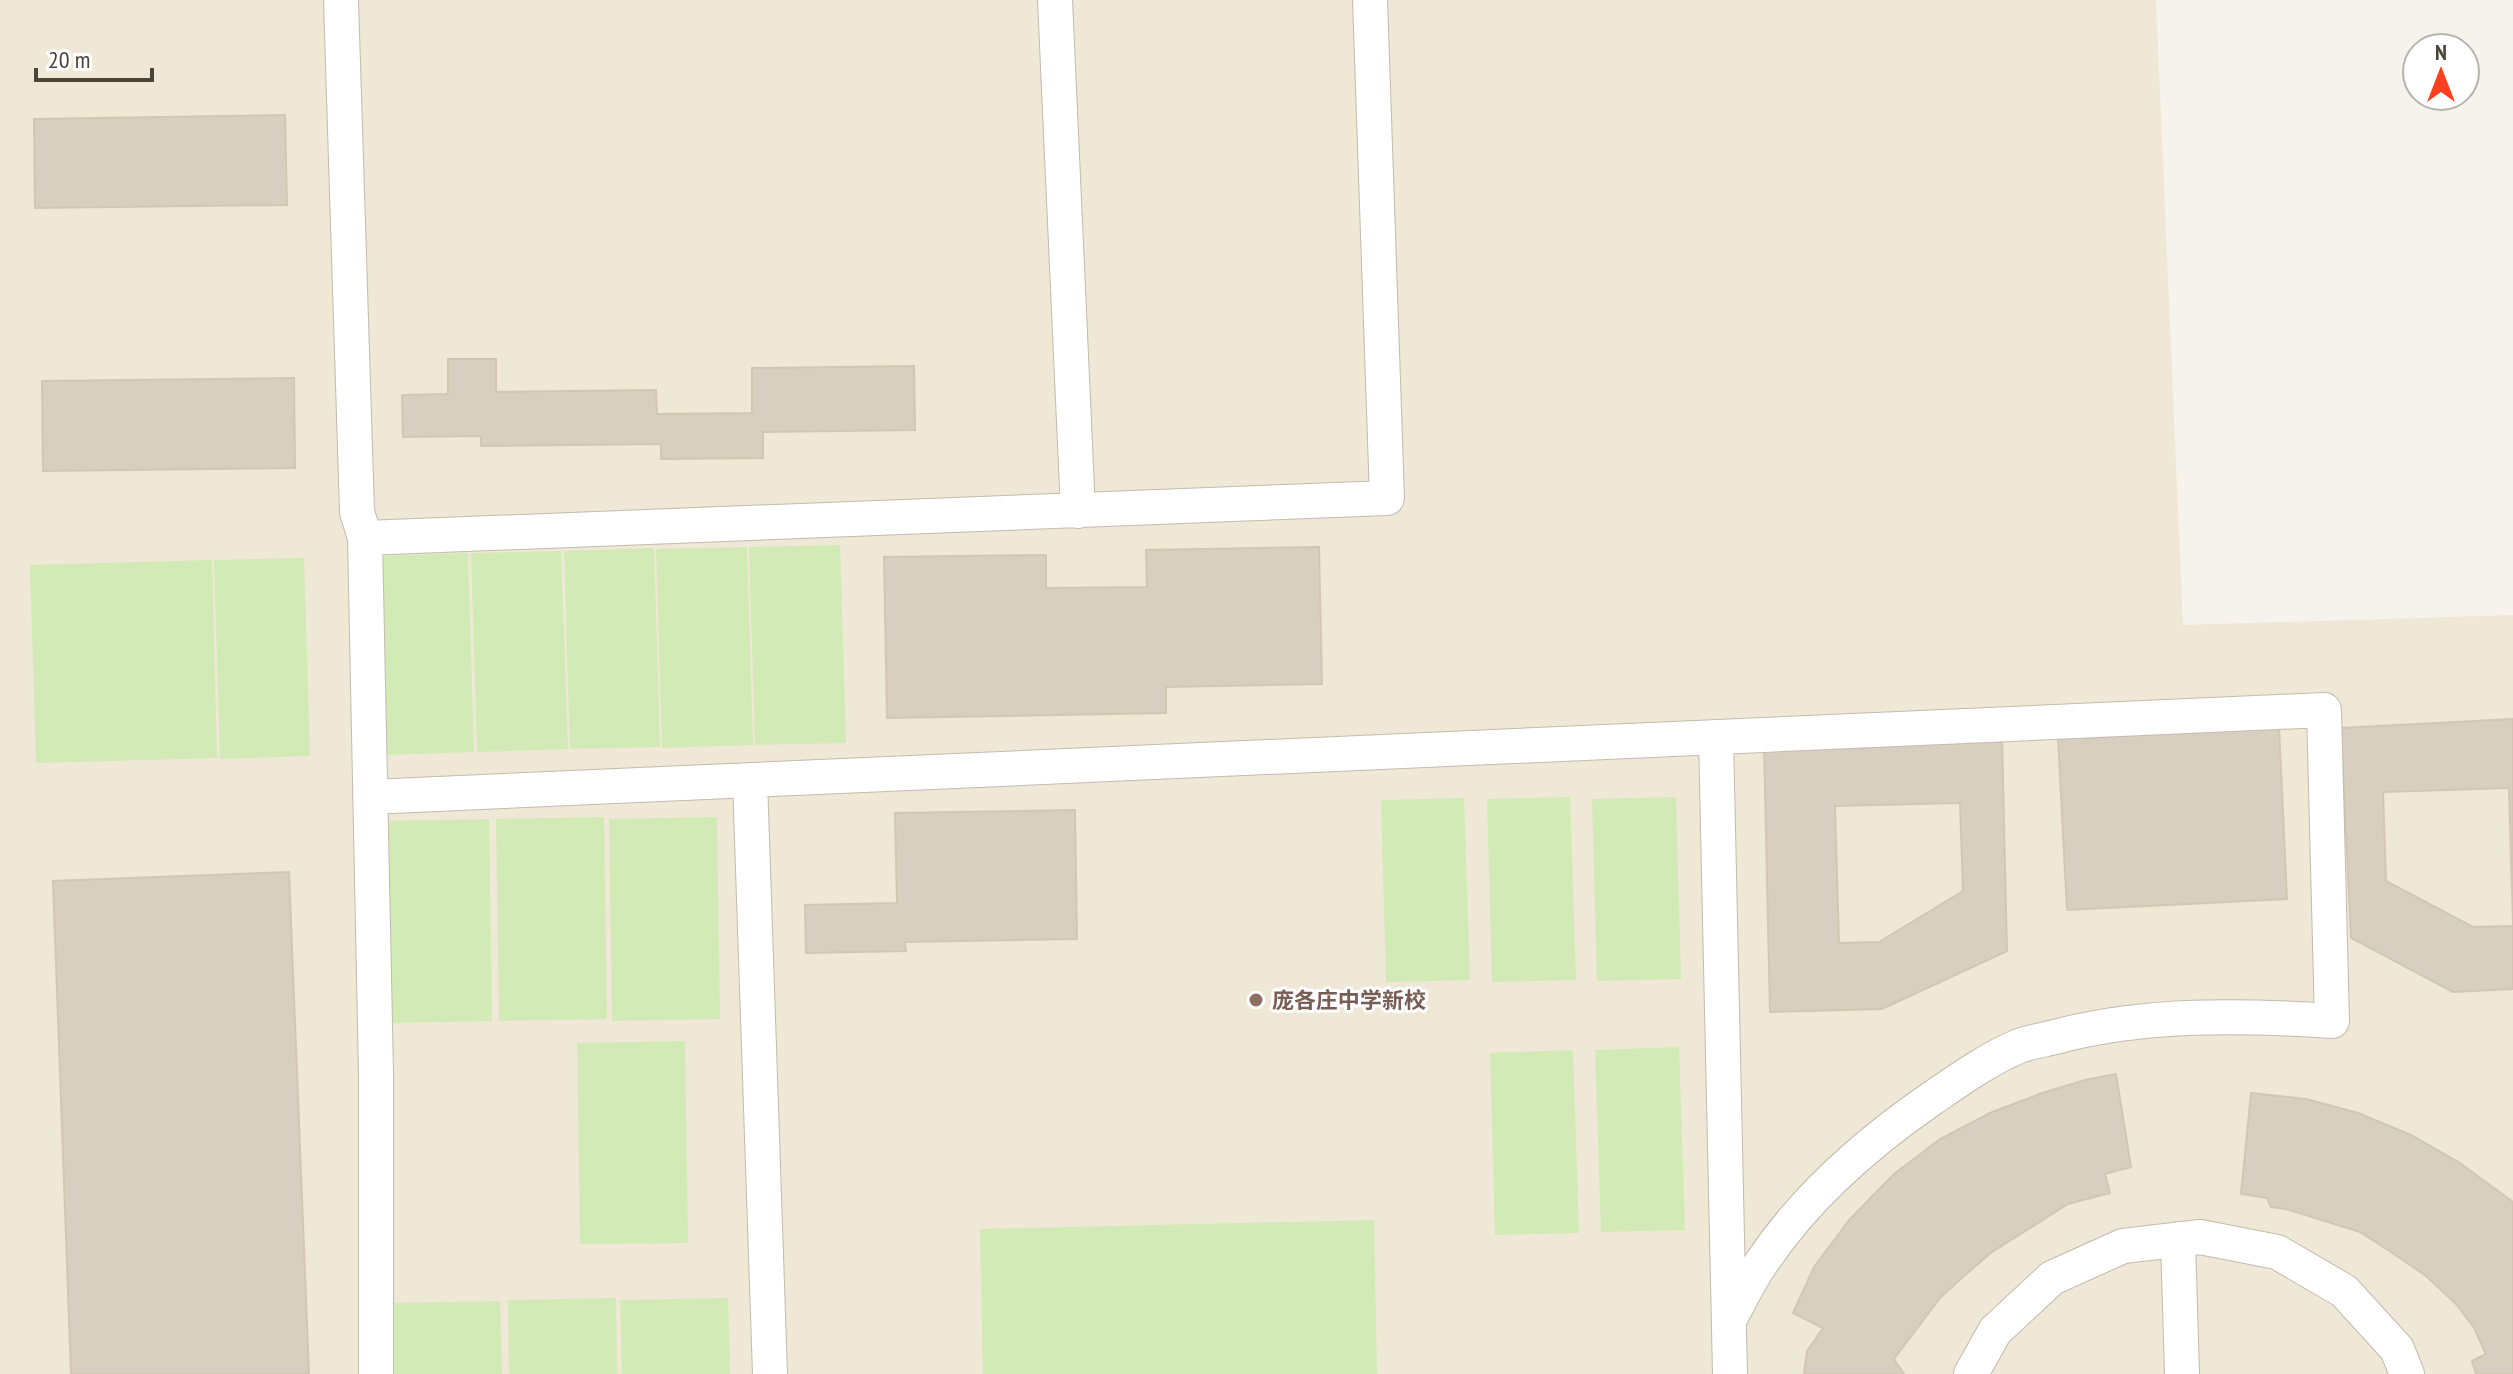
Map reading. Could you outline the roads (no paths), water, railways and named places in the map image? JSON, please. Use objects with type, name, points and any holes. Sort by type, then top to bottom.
[{"type":"street","points":[[341,0],[357,512],[365,538],[376,1074],[376,1374]]},
{"type":"street","points":[[1055,0],[1078,511]]},
{"type":"street","points":[[365,538],[1387,498],[1370,0]]},
{"type":"street","points":[[370,797],[2324,710],[2332,1021],[2209,1017],[2087,1028],[2020,1046],[1964,1076],[1848,1163],[1810,1202],[1761,1263],[1729,1320]]},
{"type":"street","points":[[1716,737],[1730,1374]]},
{"type":"street","points":[[750,780],[770,1374]]},
{"type":"street","points":[[1971,1374],[1995,1331],[2052,1278],[2123,1246],[2200,1237],[2277,1252],[2344,1291],[2397,1349],[2407,1374]]},
{"type":"street","points":[[2178,1239],[2182,1374]]},
{"type":"place","name":"庞各庄中学新校","points":[[1256,1000]]}]
